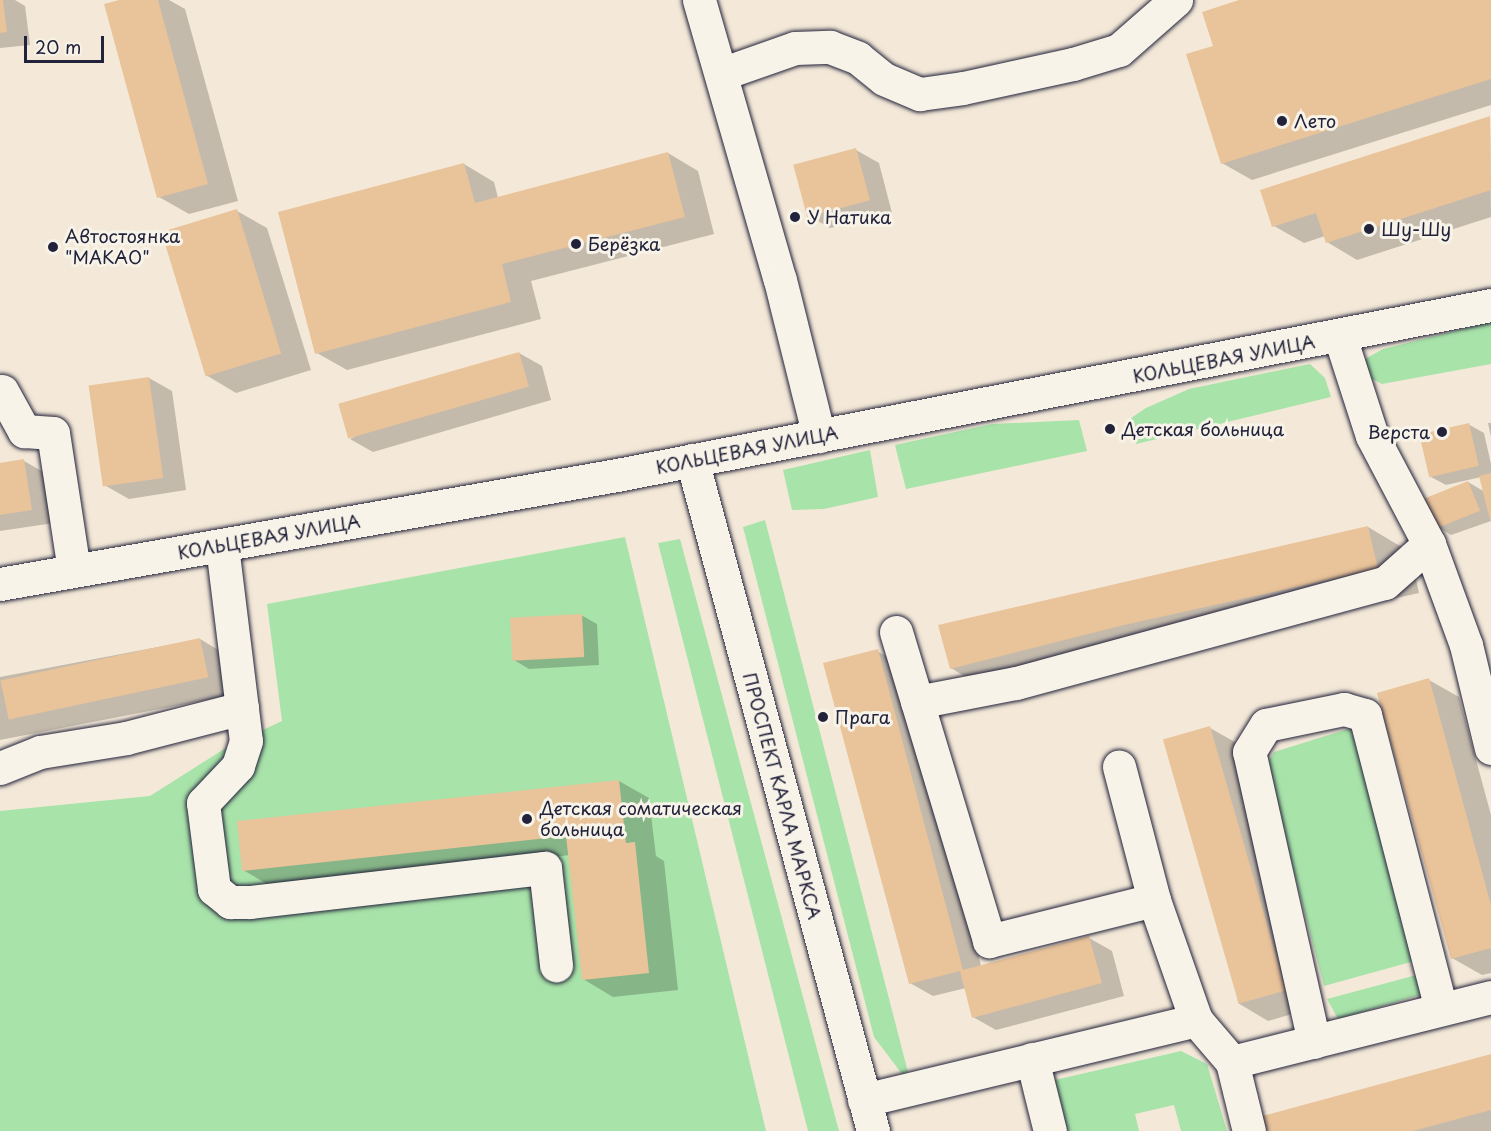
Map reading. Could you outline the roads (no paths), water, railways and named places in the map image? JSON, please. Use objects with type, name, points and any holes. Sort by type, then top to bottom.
[{"type":"main road","points":[[699,0],[780,280],[819,436]]},
{"type":"main road","points":[[721,74],[795,48],[830,47],[858,58],[884,79],[920,94],[963,88],[1073,64],[1119,50],[1176,0]]},
{"type":"main road","name":"КОЛЬЦЕВАЯ УЛИЦА","points":[[0,584],[692,460],[1340,337],[1491,305]]},
{"type":"main road","points":[[1340,337],[1372,436],[1429,544],[1466,645],[1491,748]]},
{"type":"main road","points":[[2,391],[12,433],[53,432],[74,570]]},
{"type":"main road","name":"ПРОСПЕКТ КАРЛА МАРКСА","points":[[692,460],[873,1131]]},
{"type":"main road","points":[[917,702],[1016,683],[1385,583],[1429,544]]},
{"type":"main road","points":[[222,546],[242,708],[244,755],[238,766],[203,803],[214,890],[230,902],[250,902],[545,868],[556,965]]},
{"type":"main road","points":[[896,632],[988,941],[1154,900]]},
{"type":"main road","points":[[0,768],[40,752],[126,738],[242,708]]},
{"type":"main road","points":[[1314,1042],[1250,753],[1266,725],[1344,709],[1365,715],[1442,1008]]},
{"type":"main road","points":[[1119,767],[1154,900],[1196,1020],[1232,1062],[1249,1131]]},
{"type":"main road","points":[[1232,1062],[1491,997]]},
{"type":"main road","points":[[864,1100],[1196,1020]]},
{"type":"main road","points":[[1032,1059],[1050,1131]]},
{"type":"place","name":"Лето","points":[[1282,121]]},
{"type":"place","name":"У Натика","points":[[795,217]]},
{"type":"place","name":"Шу-Шу","points":[[1369,229]]},
{"type":"place","name":"Берёзка","points":[[576,244]]},
{"type":"place","name":"Автостоянка \"МАКАО\"","points":[[53,247]]},
{"type":"place","name":"Детская больница","points":[[1110,429]]},
{"type":"place","name":"Верста","points":[[1442,432]]},
{"type":"place","name":"Прага","points":[[823,717]]},
{"type":"place","name":"Детская соматическая больница","points":[[527,819]]}]
